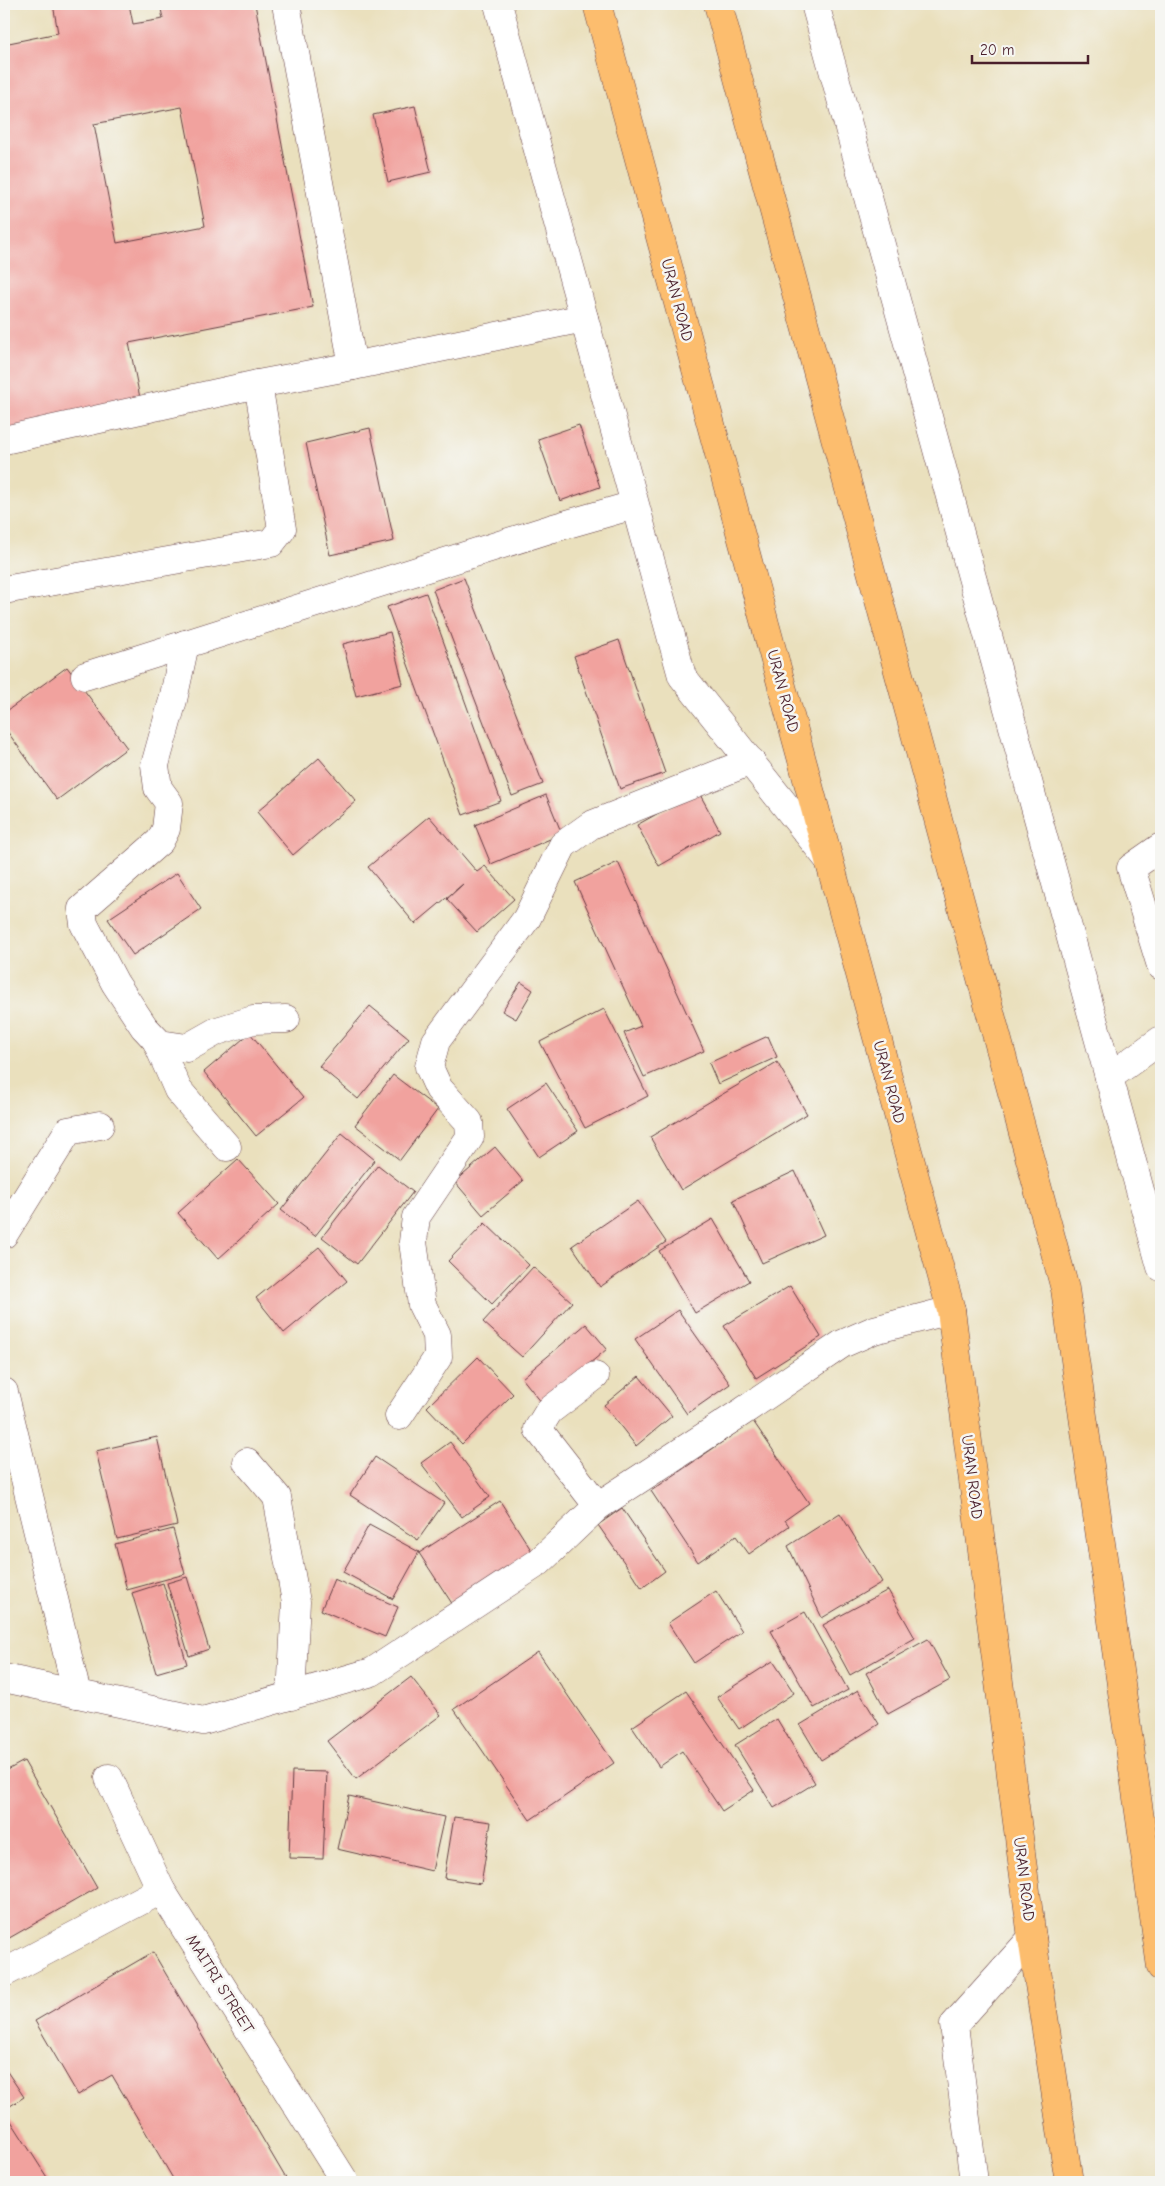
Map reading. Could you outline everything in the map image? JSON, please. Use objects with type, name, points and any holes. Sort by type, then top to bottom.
[{"type":"highway","name":"URAN ROAD","points":[[597,4],[950,1310],[1032,1938],[1069,2182]]},
{"type":"highway","points":[[718,4],[1065,1289],[1161,1967]]},
{"type":"street","points":[[286,4],[353,366]]},
{"type":"street","points":[[498,4],[682,676],[828,859]]},
{"type":"street","points":[[815,4],[1109,1077],[1159,1252]]},
{"type":"street","points":[[4,440],[258,384],[584,318]]},
{"type":"street","points":[[4,590],[271,543],[282,529],[258,384]]},
{"type":"street","points":[[85,676],[550,529],[634,505]]},
{"type":"street","points":[[185,644],[173,700],[155,764],[158,788],[169,803],[166,830],[160,841],[82,909],[84,924],[115,983],[144,1027],[160,1044],[187,1048],[217,1031],[253,1020],[286,1019]]},
{"type":"street","points":[[399,1416],[438,1357],[437,1335],[422,1305],[413,1242],[416,1217],[470,1137],[469,1122],[439,1089],[429,1067],[436,1041],[527,918],[563,845],[591,826],[751,762]]},
{"type":"street","points":[[1161,847],[1132,868],[1161,966]]},
{"type":"street","points":[[156,1040],[178,1090],[227,1147]]},
{"type":"street","points":[[1109,1077],[1161,1040]]},
{"type":"street","points":[[4,1234],[68,1131],[100,1125]]},
{"type":"street","points":[[4,1678],[204,1721],[372,1672],[539,1562],[598,1506],[842,1344],[874,1330],[950,1310]]},
{"type":"street","points":[[595,1376],[549,1411],[538,1429],[598,1506]]},
{"type":"street","points":[[4,1392],[77,1694]]},
{"type":"street","points":[[247,1462],[277,1497],[296,1602],[291,1696]]},
{"type":"street","name":"MAITRI STREET","points":[[109,1778],[161,1890],[345,2182]]},
{"type":"street","points":[[4,1973],[161,1890]]},
{"type":"street","points":[[974,2182],[954,2026],[1032,1938]]},
{"type":"building","points":[[53,4],[129,4],[133,24],[163,19],[160,4],[255,4],[313,307],[129,343],[141,403],[4,431],[4,44],[58,33]],"holes":[[[182,107],[205,226],[117,243],[94,124]]]},
{"type":"building","points":[[415,106],[431,172],[388,182],[373,115]]},
{"type":"building","points":[[579,425],[600,487],[560,501],[538,439]]},
{"type":"building","points":[[370,428],[394,541],[330,555],[306,443]]},
{"type":"building","points":[[464,578],[543,784],[512,796],[433,590]]},
{"type":"building","points":[[426,593],[501,801],[463,815],[387,607]]},
{"type":"building","points":[[390,632],[403,684],[356,696],[343,644]]},
{"type":"building","points":[[619,640],[665,773],[620,789],[574,656]]},
{"type":"building","points":[[67,667],[127,748],[57,800],[4,727],[4,713]]},
{"type":"building","points":[[319,758],[356,801],[293,855],[257,812]]},
{"type":"building","points":[[698,791],[720,831],[659,866],[637,825]]},
{"type":"building","points":[[546,795],[562,834],[491,864],[475,825]]},
{"type":"building","points":[[429,816],[477,872],[485,866],[514,899],[477,932],[447,899],[463,884],[415,924],[368,867]]},
{"type":"building","points":[[618,862],[704,1051],[644,1077],[624,1033],[641,1026],[575,882]]},
{"type":"building","points":[[177,873],[201,909],[133,955],[108,919]]},
{"type":"building","points":[[521,982],[533,990],[516,1019],[502,1011]]},
{"type":"building","points":[[370,1006],[409,1038],[358,1099],[319,1066]]},
{"type":"building","points":[[604,1009],[648,1096],[585,1128],[540,1042]]},
{"type":"building","points":[[250,1033],[303,1098],[256,1136],[204,1072]]},
{"type":"building","points":[[768,1036],[777,1057],[718,1084],[709,1063]]},
{"type":"building","points":[[777,1062],[807,1114],[681,1190],[650,1137]]},
{"type":"building","points":[[393,1075],[438,1109],[400,1160],[355,1125]]},
{"type":"building","points":[[546,1083],[578,1131],[539,1157],[507,1109]]},
{"type":"building","points":[[342,1133],[375,1160],[315,1236],[281,1210]]},
{"type":"building","points":[[495,1147],[523,1181],[483,1215],[455,1182]]},
{"type":"building","points":[[238,1159],[279,1204],[218,1259],[178,1213]]},
{"type":"building","points":[[378,1165],[413,1192],[357,1264],[322,1237]]},
{"type":"building","points":[[795,1171],[824,1235],[762,1263],[733,1200]]},
{"type":"building","points":[[638,1201],[666,1242],[600,1287],[572,1246]]},
{"type":"building","points":[[713,1219],[749,1281],[695,1313],[659,1251]]},
{"type":"building","points":[[485,1223],[529,1265],[492,1304],[448,1261]]},
{"type":"building","points":[[319,1247],[347,1281],[284,1333],[256,1298]]},
{"type":"building","points":[[533,1267],[572,1302],[522,1357],[483,1322]]},
{"type":"building","points":[[790,1286],[821,1337],[756,1378],[724,1326]]},
{"type":"building","points":[[678,1310],[730,1384],[687,1414],[635,1339]]},
{"type":"building","points":[[586,1324],[607,1349],[542,1403],[522,1378]]},
{"type":"building","points":[[478,1357],[513,1394],[462,1444],[427,1407]]},
{"type":"building","points":[[639,1376],[672,1416],[636,1446],[604,1405]]},
{"type":"building","points":[[753,1421],[809,1503],[785,1520],[789,1526],[749,1554],[736,1536],[698,1562],[651,1491]]},
{"type":"building","points":[[157,1437],[177,1525],[117,1539],[96,1451]]},
{"type":"building","points":[[450,1442],[490,1497],[462,1517],[421,1463]]},
{"type":"building","points":[[375,1457],[444,1503],[418,1540],[350,1495]]},
{"type":"building","points":[[500,1501],[533,1553],[453,1605],[419,1553]]},
{"type":"building","points":[[622,1508],[665,1571],[642,1588],[598,1525]]},
{"type":"building","points":[[840,1513],[882,1582],[822,1618],[788,1546]]},
{"type":"building","points":[[369,1525],[419,1552],[393,1599],[343,1572]]},
{"type":"building","points":[[173,1529],[185,1574],[127,1590],[115,1544]]},
{"type":"building","points":[[187,1577],[209,1649],[189,1656],[167,1583]]},
{"type":"building","points":[[334,1579],[398,1607],[385,1637],[321,1610]]},
{"type":"building","points":[[163,1583],[187,1664],[156,1673],[132,1593]]},
{"type":"building","points":[[888,1590],[915,1638],[850,1675],[823,1625]]},
{"type":"building","points":[[716,1591],[742,1631],[694,1663],[668,1623]]},
{"type":"building","points":[[805,1612],[848,1690],[814,1708],[771,1631]]},
{"type":"building","points":[[928,1639],[950,1680],[888,1714],[866,1673]]},
{"type":"building","points":[[538,1652],[614,1763],[530,1820],[454,1709]]},
{"type":"building","points":[[773,1661],[794,1693],[739,1729],[717,1697]]},
{"type":"building","points":[[411,1677],[441,1715],[356,1779],[327,1741]]},
{"type":"building","points":[[858,1690],[879,1724],[821,1760],[800,1725]]},
{"type":"building","points":[[686,1691],[754,1790],[722,1811],[682,1751],[659,1767],[632,1727]]},
{"type":"building","points":[[777,1719],[815,1783],[774,1808],[735,1745]]},
{"type":"building","points":[[24,1761],[97,1888],[4,1941],[4,1848],[6,1847],[4,1843],[4,1772]]},
{"type":"building","points":[[292,1771],[327,1772],[323,1859],[289,1858]]},
{"type":"building","points":[[349,1796],[444,1817],[432,1871],[337,1849]]},
{"type":"building","points":[[454,1817],[491,1822],[481,1884],[444,1878]]},
{"type":"building","points":[[153,1952],[288,2182],[175,2182],[112,2075],[78,2095],[35,2021]]},
{"type":"building","points":[[4,2067],[24,2097],[4,2110]]},
{"type":"building","points":[[4,2110],[50,2182],[4,2182]]}]
